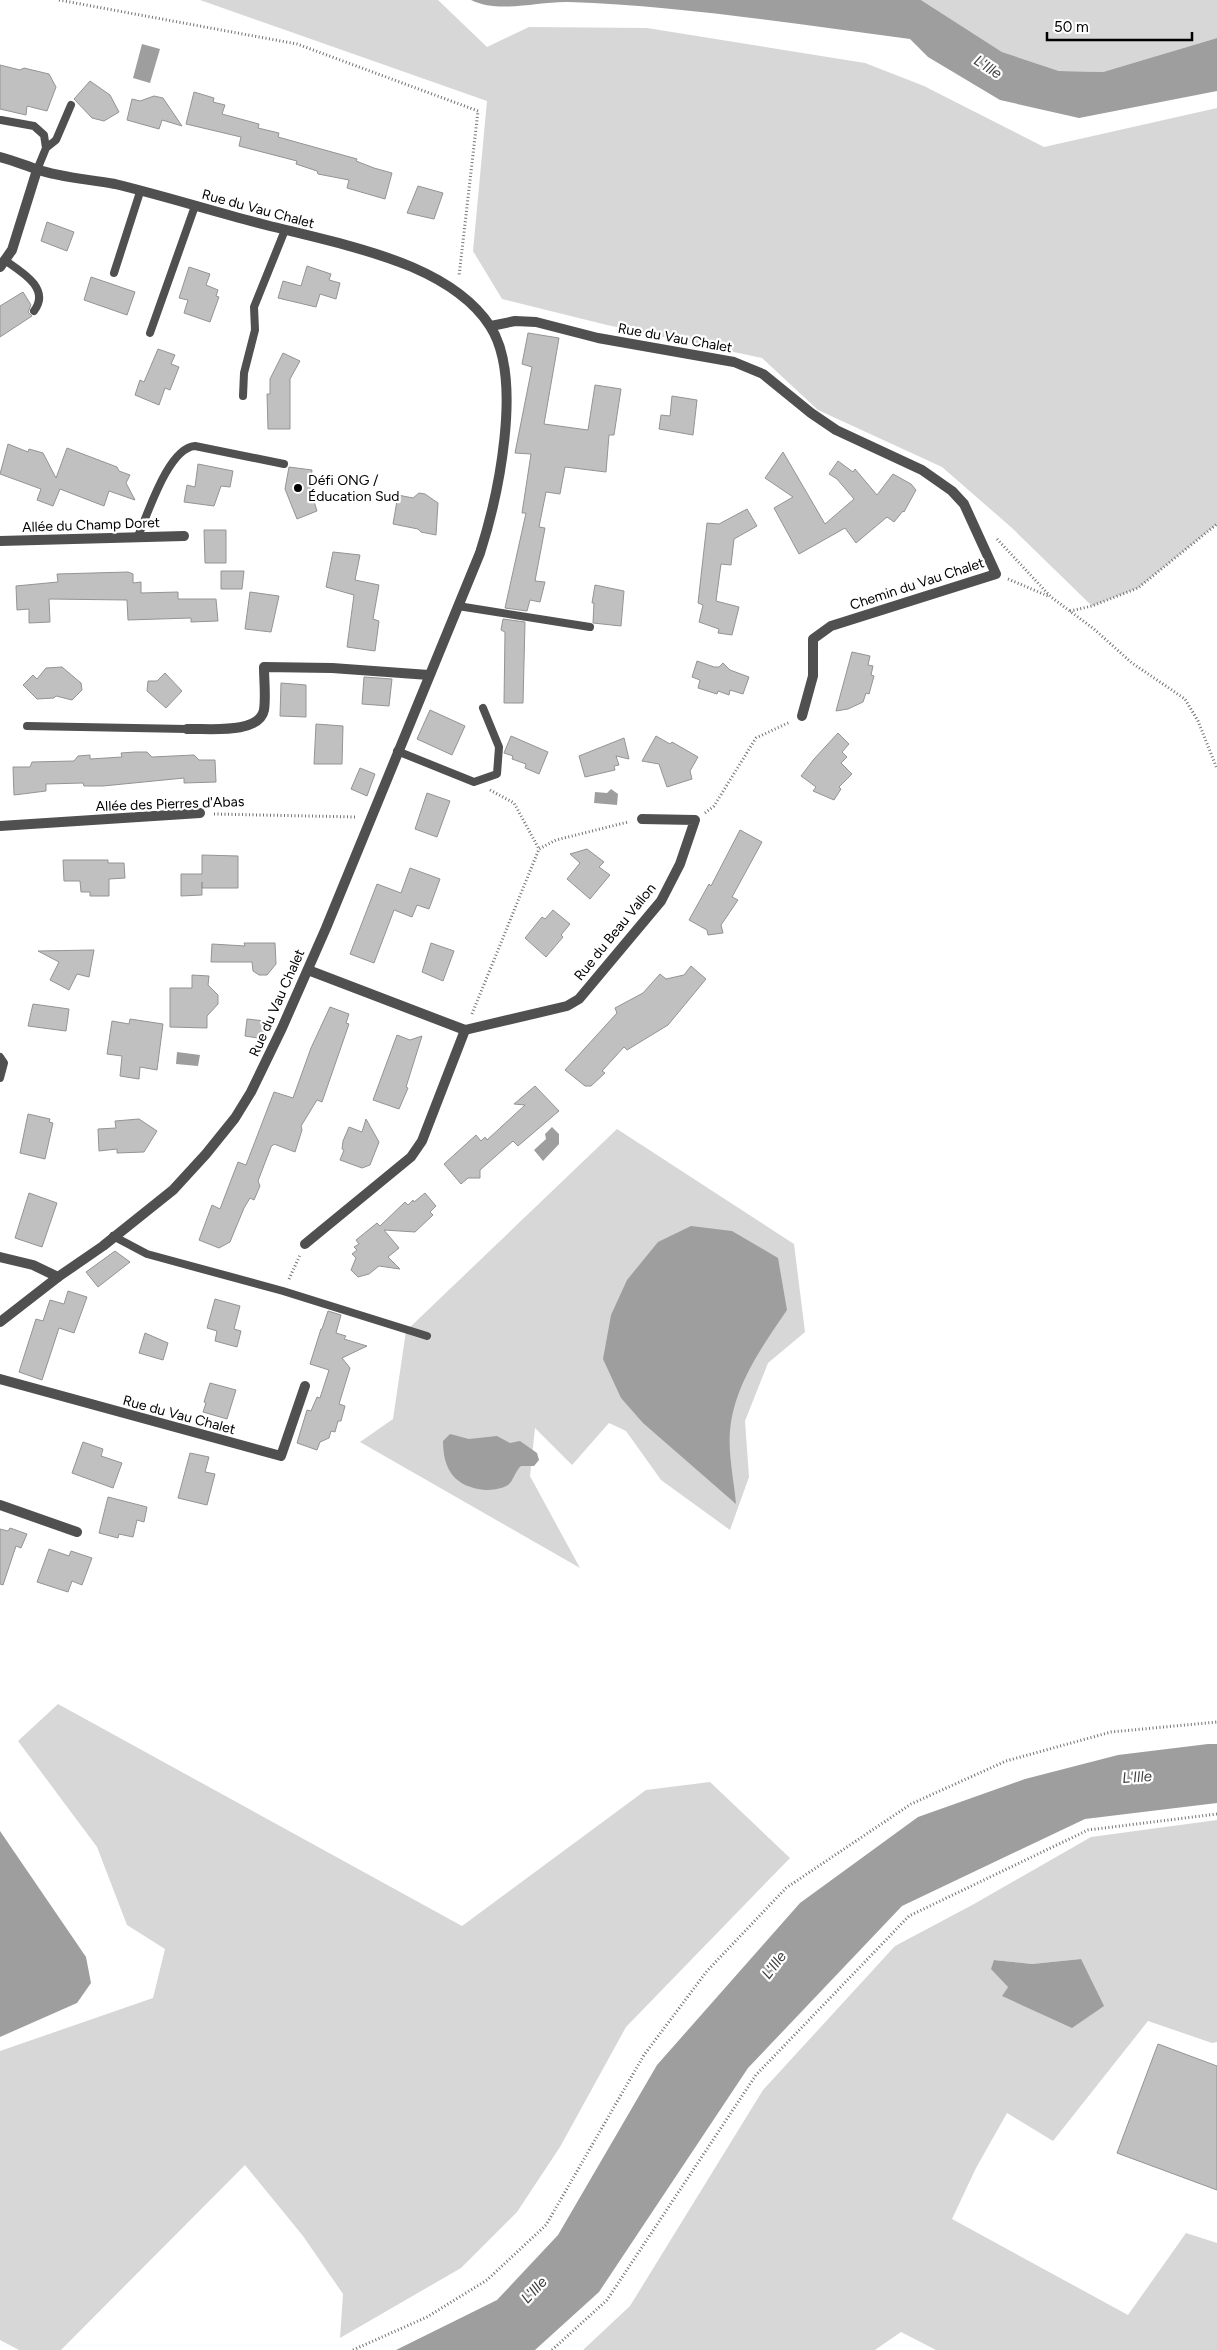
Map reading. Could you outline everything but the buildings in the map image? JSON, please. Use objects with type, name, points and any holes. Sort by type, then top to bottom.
[{"type":"street","name":"Rue du Vau Chalet","points":[[0,157],[37,170],[140,192],[285,230],[388,259],[413,268],[457,291],[475,306],[491,326],[501,350],[504,365],[504,430],[492,514],[480,553],[308,970],[251,1092],[235,1118],[206,1154],[173,1190],[113,1236],[104,1246],[58,1277],[0,1322]]},
{"type":"street","points":[[3,264],[12,250],[37,170]]},
{"type":"street","name":"Rue du Vau Chalet","points":[[491,326],[515,321],[536,322],[598,338],[734,362],[763,374],[811,413],[836,430],[922,470],[952,491],[964,504]]},
{"type":"street","name":"Chemin du Vau Chalet","points":[[802,716],[813,676],[813,639],[832,626],[996,574],[964,504]]},
{"type":"street","name":"Allée du Champ Doret","points":[[0,541],[184,536]]},
{"type":"street","points":[[187,729],[248,727],[258,721],[264,711],[264,667],[332,668],[429,675]]},
{"type":"street","name":"Allée des Pierres d'Abas","points":[[0,826],[200,813]]},
{"type":"street","points":[[642,819],[695,820]]},
{"type":"street","name":"Rue du Beau Vallon","points":[[465,1030],[555,1010],[579,999],[661,901],[680,864],[695,820]]},
{"type":"street","points":[[305,1244],[411,1157],[422,1141],[465,1030],[308,970]]},
{"type":"street","points":[[0,1257],[33,1265],[58,1277]]},
{"type":"street","name":"Rue du Vau Chalet","points":[[0,1380],[281,1456],[305,1386]]},
{"type":"street","points":[[0,1505],[77,1532]]},
{"type":"lane","points":[[37,170],[46,148],[56,140],[71,105]]},
{"type":"lane","points":[[1,120],[34,126],[44,135],[46,148]]},
{"type":"lane","points":[[114,273],[140,192]]},
{"type":"lane","points":[[150,333],[195,206]]},
{"type":"lane","points":[[244,396],[244,373],[255,330],[254,307],[285,230]]},
{"type":"lane","points":[[3,264],[26,274],[40,294],[40,304],[34,311]]},
{"type":"lane","points":[[138,536],[169,468],[183,450],[195,446],[284,464]]},
{"type":"lane","points":[[458,606],[590,627]]},
{"type":"lane","points":[[397,751],[474,782],[497,774],[499,746],[483,708]]},
{"type":"lane","points":[[27,726],[187,729]]},
{"type":"lane","points":[[0,1058],[4,1063],[0,1078]]},
{"type":"lane","points":[[113,1236],[147,1254],[283,1291],[427,1336]]},
{"type":"path","points":[[60,0],[297,44],[478,111],[457,291]]},
{"type":"path","points":[[1070,611],[1092,606],[1138,588],[1217,524]]},
{"type":"path","points":[[991,533],[1051,597],[1094,629],[1132,663],[1185,699],[1198,721],[1217,769]]},
{"type":"path","points":[[996,574],[1051,597]]},
{"type":"path","points":[[695,820],[714,806],[756,738],[802,716]]},
{"type":"path","points":[[474,782],[514,802],[539,849]]},
{"type":"path","name":"Allée des Pierres d'Abas","points":[[200,813],[352,817],[371,820]]},
{"type":"path","points":[[465,1030],[539,849],[556,840],[642,819]]},
{"type":"path","points":[[283,1291],[305,1244]]},
{"type":"path","points":[[352,2350],[427,2317],[487,2280],[546,2226],[644,2056],[707,1971],[786,1888],[911,1804],[1006,1761],[1111,1732],[1217,1722]]},
{"type":"path","points":[[552,2350],[607,2300],[756,2075],[909,1916],[1088,1830],[1217,1814]]},
{"type":"shaded area","points":[[200,0],[438,0],[487,47],[529,27],[647,28],[865,63],[924,86],[1044,147],[1217,108],[1217,524],[1138,588],[1092,606],[1012,528],[942,467],[818,410],[762,358],[607,325],[502,299],[473,251],[487,101]]},
{"type":"shaded area","points":[[921,0],[1217,0],[1217,38],[1103,72],[1059,71],[1002,52]]},
{"type":"shaded area","points":[[617,1129],[794,1244],[805,1332],[768,1363],[745,1421],[749,1477],[730,1530],[661,1480],[626,1431],[609,1423],[572,1465],[535,1428],[530,1476],[580,1568],[360,1442],[393,1419],[406,1331]]},
{"type":"shaded area","points":[[58,1704],[462,1926],[646,1790],[710,1782],[790,1858],[626,2027],[560,2147],[517,2212],[461,2268],[340,2338],[343,2294],[303,2236],[245,2165],[61,2350],[19,2350],[0,2340],[0,2051],[153,1998],[165,1949],[127,1925],[97,1847],[18,1741]]},
{"type":"shaded area","points":[[1217,1820],[1217,2042],[1212,2043],[1148,2021],[1053,2141],[1007,2113],[976,2168],[952,2219],[1128,2315],[1186,2233],[1217,2243],[1217,2350],[936,2350],[901,2332],[875,2350],[583,2350],[630,2306],[763,2090],[895,1946],[974,1904],[1091,1837]],"holes":[[[1081,1959],[1002,1996],[1008,1987],[994,1960],[1032,1964]]]},
{"type":"water","name":"L'Ille","points":[[471,0],[921,0],[1002,52],[1059,71],[1103,72],[1217,38],[1217,91],[1079,118],[1000,100],[928,57],[910,39],[739,16],[654,7],[557,2],[506,7],[482,4]]},
{"type":"water","points":[[142,44],[160,49],[150,83],[133,78]]},
{"type":"water","points":[[611,789],[618,794],[617,805],[594,803],[595,792],[607,793]]},
{"type":"water","points":[[177,1052],[200,1055],[198,1066],[176,1064]]},
{"type":"water","points":[[552,1127],[559,1134],[559,1144],[543,1161],[534,1150],[546,1139],[545,1134]]},
{"type":"water","points":[[691,1226],[732,1231],[778,1258],[787,1310],[751,1367],[737,1398],[730,1431],[736,1504],[643,1423],[621,1398],[603,1359],[611,1315],[627,1280],[658,1242]]},
{"type":"water","points":[[450,1434],[469,1439],[497,1436],[510,1443],[520,1441],[537,1453],[539,1460],[534,1466],[521,1466],[506,1486],[491,1490],[475,1488],[459,1481],[448,1468],[443,1441]]},
{"type":"water","name":"L'Ille","points":[[1217,1744],[1217,1803],[1085,1819],[902,1906],[748,2068],[599,2292],[535,2350],[396,2350],[497,2300],[558,2235],[657,2065],[800,1903],[918,1817],[1025,1779],[1118,1755]]},
{"type":"water","points":[[0,1831],[86,1957],[91,1983],[77,2003],[0,2037]]},
{"type":"water","points":[[1081,1959],[1104,2006],[1072,2028],[1002,1996],[1008,1987],[991,1969],[994,1960],[1032,1964]]},
{"type":"place","name":"Défi ONG / Éducation Sud","points":[[298,488]]}]
